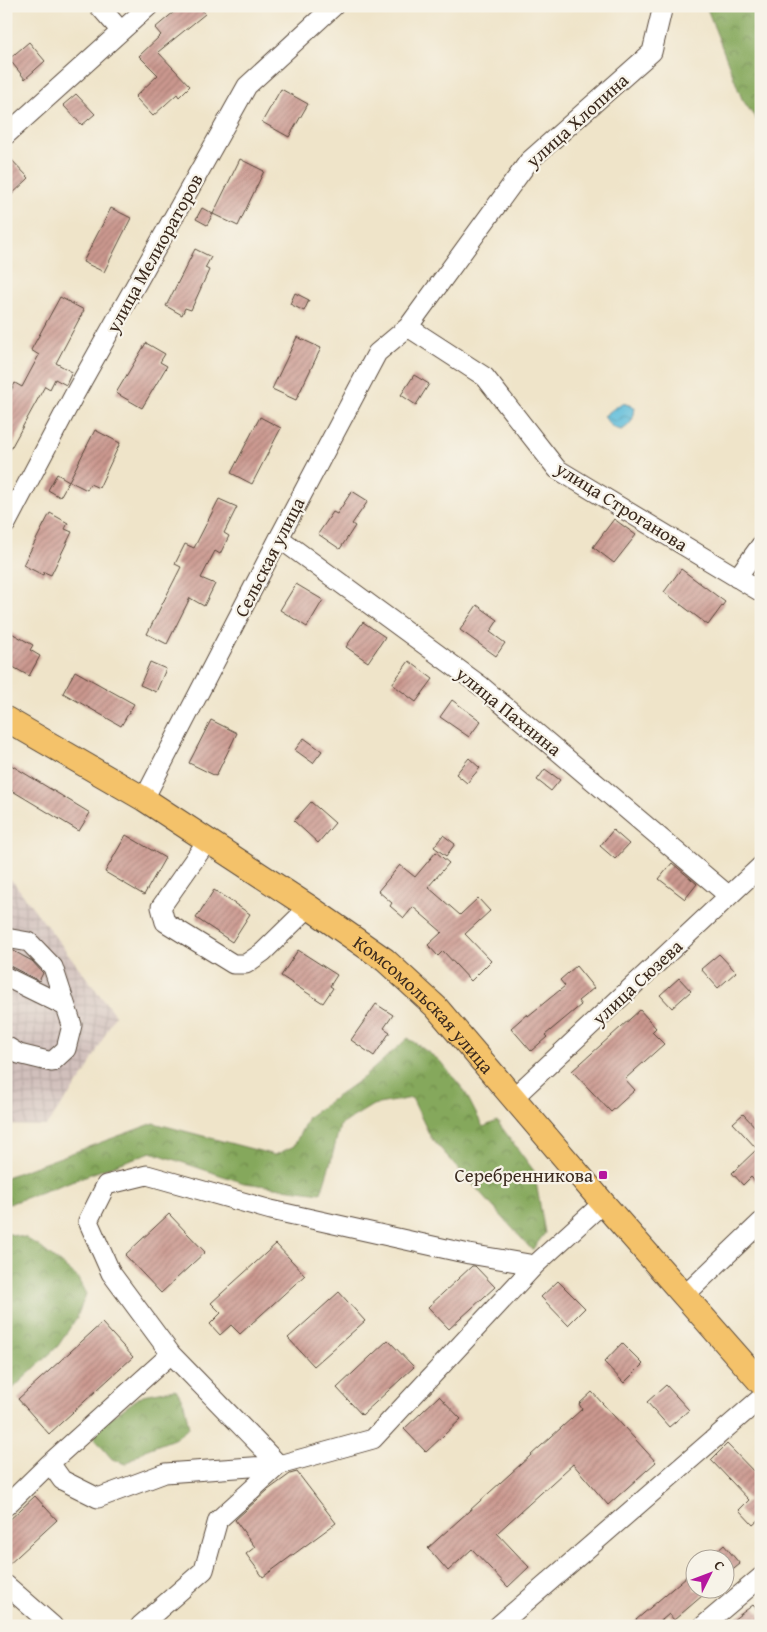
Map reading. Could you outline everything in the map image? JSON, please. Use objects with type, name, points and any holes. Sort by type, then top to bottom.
[{"type":"main road","name":"Комсомольская улица","points":[[7,720],[144,799],[309,907],[385,960],[436,1008],[603,1203],[761,1383]]},
{"type":"street","points":[[99,6],[121,31]]},
{"type":"street","points":[[6,135],[149,6]]},
{"type":"street","name":"улица Мелиораторов","points":[[6,524],[73,397],[247,86],[334,6]]},
{"type":"street","name":"улица Хлопина","points":[[408,327],[529,161],[652,52],[663,6]]},
{"type":"street","name":"Сельская улица","points":[[144,799],[377,353],[408,327]]},
{"type":"street","name":"улица Строганова","points":[[408,327],[485,377],[557,468],[761,592]]},
{"type":"street","name":"улица Пахнина","points":[[279,538],[481,686],[729,896]]},
{"type":"street","points":[[737,578],[761,545]]},
{"type":"street","points":[[208,840],[161,907],[165,922],[233,964],[246,964],[264,952],[309,907]]},
{"type":"street","name":"улица Сюзева","points":[[513,1098],[761,866]]},
{"type":"street","points":[[6,938],[29,942],[53,967],[72,1025],[66,1048],[52,1062],[19,1054],[6,1046]]},
{"type":"street","points":[[6,977],[65,1006]]},
{"type":"street","points":[[279,1466],[171,1354],[111,1273],[88,1221],[106,1185],[147,1175],[271,1210],[469,1254],[535,1265]]},
{"type":"street","points":[[50,1463],[62,1480],[98,1498],[165,1473],[279,1466],[373,1439],[535,1265],[603,1203]]},
{"type":"street","points":[[685,1295],[761,1222]]},
{"type":"street","points":[[6,1506],[50,1463],[171,1354]]},
{"type":"street","points":[[498,1626],[761,1398]]},
{"type":"street","points":[[140,1626],[204,1570],[218,1520],[279,1466]]},
{"type":"street","points":[[709,1624],[761,1577]]},
{"type":"street","points":[[6,1585],[53,1626]]},
{"type":"shaded area","points":[[7,876],[115,1015],[85,1074],[46,1126],[6,1125]]},
{"type":"green space","points":[[706,6],[761,6],[761,126],[742,99]]},
{"type":"green space","points":[[408,1038],[439,1060],[464,1090],[483,1127],[497,1121],[534,1171],[545,1233],[532,1250],[431,1138],[412,1098],[373,1105],[340,1125],[321,1193],[244,1183],[151,1152],[6,1205],[6,1177],[154,1123],[275,1155],[294,1146],[308,1117],[364,1077]]},
{"type":"green space","points":[[6,1233],[26,1238],[40,1247],[77,1277],[86,1294],[77,1317],[58,1346],[6,1395]]},
{"type":"green space","points":[[176,1389],[184,1403],[189,1428],[174,1439],[145,1450],[126,1464],[112,1459],[94,1438],[98,1427],[143,1395]]},
{"type":"water","points":[[623,403],[635,407],[632,420],[622,430],[611,426],[604,416]]},
{"type":"building","points":[[181,6],[199,6],[205,14],[158,52],[190,86],[179,97],[177,94],[153,116],[135,97],[158,75],[139,56],[161,35],[155,28]]},
{"type":"building","points":[[29,42],[45,61],[25,79],[9,59]]},
{"type":"building","points":[[281,89],[308,104],[289,137],[262,122]]},
{"type":"building","points":[[76,94],[95,114],[82,125],[63,105]]},
{"type":"building","points":[[6,154],[29,178],[6,200]]},
{"type":"building","points":[[240,159],[264,171],[238,226],[213,214]]},
{"type":"building","points":[[111,208],[131,218],[104,272],[83,262]]},
{"type":"building","points":[[202,208],[213,214],[207,225],[196,219]]},
{"type":"building","points":[[195,249],[211,257],[205,268],[209,270],[191,310],[185,308],[182,315],[166,306]]},
{"type":"building","points":[[295,293],[309,300],[304,311],[290,304]]},
{"type":"building","points":[[60,297],[84,310],[56,363],[72,372],[66,385],[55,379],[50,389],[45,386],[6,457],[6,399],[15,383],[22,387],[39,355],[31,350]]},
{"type":"building","points":[[297,337],[321,348],[296,400],[272,389]]},
{"type":"building","points":[[146,343],[165,354],[160,362],[167,366],[142,408],[116,393]]},
{"type":"building","points":[[414,375],[429,384],[416,405],[401,395]]},
{"type":"building","points":[[260,417],[281,428],[252,484],[231,473]]},
{"type":"building","points":[[95,430],[120,443],[99,488],[90,484],[87,490],[69,481]]},
{"type":"building","points":[[57,474],[69,481],[60,497],[48,490]]},
{"type":"building","points":[[352,491],[368,501],[352,524],[355,526],[340,549],[318,534],[333,512],[337,514]]},
{"type":"building","points":[[219,499],[237,507],[224,533],[229,536],[220,554],[215,551],[201,578],[215,584],[204,606],[190,598],[167,644],[147,634],[181,567],[175,564],[185,544],[194,548]]},
{"type":"building","points":[[50,513],[68,523],[65,529],[72,532],[51,575],[44,572],[43,575],[23,565]]},
{"type":"building","points":[[614,519],[636,535],[614,563],[593,547]]},
{"type":"building","points":[[681,569],[725,602],[708,625],[664,592]]},
{"type":"building","points":[[296,584],[323,600],[307,627],[280,610]]},
{"type":"building","points":[[477,605],[498,620],[490,632],[505,643],[496,656],[460,630]]},
{"type":"building","points":[[363,622],[385,637],[368,662],[346,647]]},
{"type":"building","points":[[6,630],[33,645],[30,650],[40,656],[29,676],[6,663]]},
{"type":"building","points":[[409,661],[433,679],[416,702],[392,684]]},
{"type":"building","points":[[150,662],[166,669],[156,692],[140,685]]},
{"type":"building","points":[[75,671],[134,704],[121,726],[63,693]]},
{"type":"building","points":[[452,700],[481,721],[469,737],[440,717]]},
{"type":"building","points":[[211,720],[237,733],[216,776],[189,763]]},
{"type":"building","points":[[304,738],[322,751],[313,763],[295,750]]},
{"type":"building","points":[[469,758],[480,768],[467,783],[456,774]]},
{"type":"building","points":[[6,762],[90,813],[79,831],[6,787]]},
{"type":"building","points":[[545,769],[560,780],[551,791],[537,780]]},
{"type":"building","points":[[311,802],[335,823],[318,843],[294,821]]},
{"type":"building","points":[[613,830],[629,844],[615,859],[600,846]]},
{"type":"building","points":[[126,835],[165,858],[144,895],[105,872]]},
{"type":"building","points":[[443,835],[455,844],[446,856],[434,847]]},
{"type":"building","points":[[436,852],[449,863],[428,887],[460,915],[478,898],[490,911],[465,934],[491,961],[471,981],[443,951],[438,956],[428,945],[442,932],[413,907],[404,918],[390,906],[392,903],[378,891],[400,865],[415,877]]},
{"type":"building","points":[[672,863],[697,884],[685,899],[659,879]]},
{"type":"building","points":[[214,890],[250,914],[232,942],[196,918]]},
{"type":"building","points":[[6,949],[12,950],[32,961],[43,973],[39,981],[6,964]]},
{"type":"building","points":[[298,950],[337,975],[330,986],[333,988],[323,1003],[281,976]]},
{"type":"building","points":[[719,954],[736,972],[718,988],[701,969]]},
{"type":"building","points":[[576,966],[594,988],[578,1001],[581,1005],[545,1035],[547,1037],[531,1051],[511,1028],[565,986],[560,980]]},
{"type":"building","points":[[679,978],[691,991],[672,1008],[660,995]]},
{"type":"building","points":[[376,1004],[393,1015],[384,1028],[390,1032],[374,1056],[351,1040]]},
{"type":"building","points":[[640,1010],[656,1028],[652,1032],[664,1044],[625,1079],[635,1090],[611,1112],[572,1071]]},
{"type":"building","points":[[743,1114],[761,1133],[761,1188],[751,1177],[743,1185],[732,1173],[757,1149],[733,1123]]},
{"type":"building","points":[[169,1214],[205,1252],[161,1293],[125,1255]]},
{"type":"building","points":[[276,1244],[305,1275],[240,1334],[231,1325],[220,1335],[210,1324],[221,1313],[211,1303]]},
{"type":"building","points":[[472,1266],[475,1266],[495,1287],[449,1329],[428,1307]]},
{"type":"building","points":[[558,1281],[585,1308],[568,1325],[541,1297]]},
{"type":"building","points":[[339,1292],[365,1321],[314,1366],[288,1338]]},
{"type":"building","points":[[102,1323],[133,1357],[49,1434],[18,1399]]},
{"type":"building","points":[[388,1340],[414,1367],[362,1415],[337,1388]]},
{"type":"building","points":[[622,1343],[643,1364],[624,1383],[604,1362]]},
{"type":"building","points":[[666,1385],[689,1410],[669,1427],[647,1402]]},
{"type":"building","points":[[592,1392],[656,1462],[608,1505],[573,1464],[497,1533],[529,1567],[508,1587],[472,1549],[448,1571],[428,1548],[582,1409],[579,1404]]},
{"type":"building","points":[[439,1396],[461,1419],[426,1452],[404,1429]]},
{"type":"building","points":[[727,1444],[761,1479],[761,1518],[753,1525],[739,1510],[749,1500],[711,1460]]},
{"type":"building","points":[[297,1472],[336,1523],[263,1577],[246,1554],[255,1547],[235,1520],[268,1490],[290,1474]]},
{"type":"building","points":[[35,1496],[57,1520],[6,1567],[6,1523]]},
{"type":"building","points":[[724,1545],[728,1550],[718,1550]]},
{"type":"building","points":[[734,1557],[740,1564],[734,1569]]},
{"type":"building","points":[[684,1579],[684,1600],[697,1600],[674,1620],[669,1614],[655,1626],[629,1626]]},
{"type":"building","points":[[753,1605],[761,1614],[761,1626],[725,1626]]},
{"type":"place","name":"Серебренникова","points":[[603,1175]]}]
